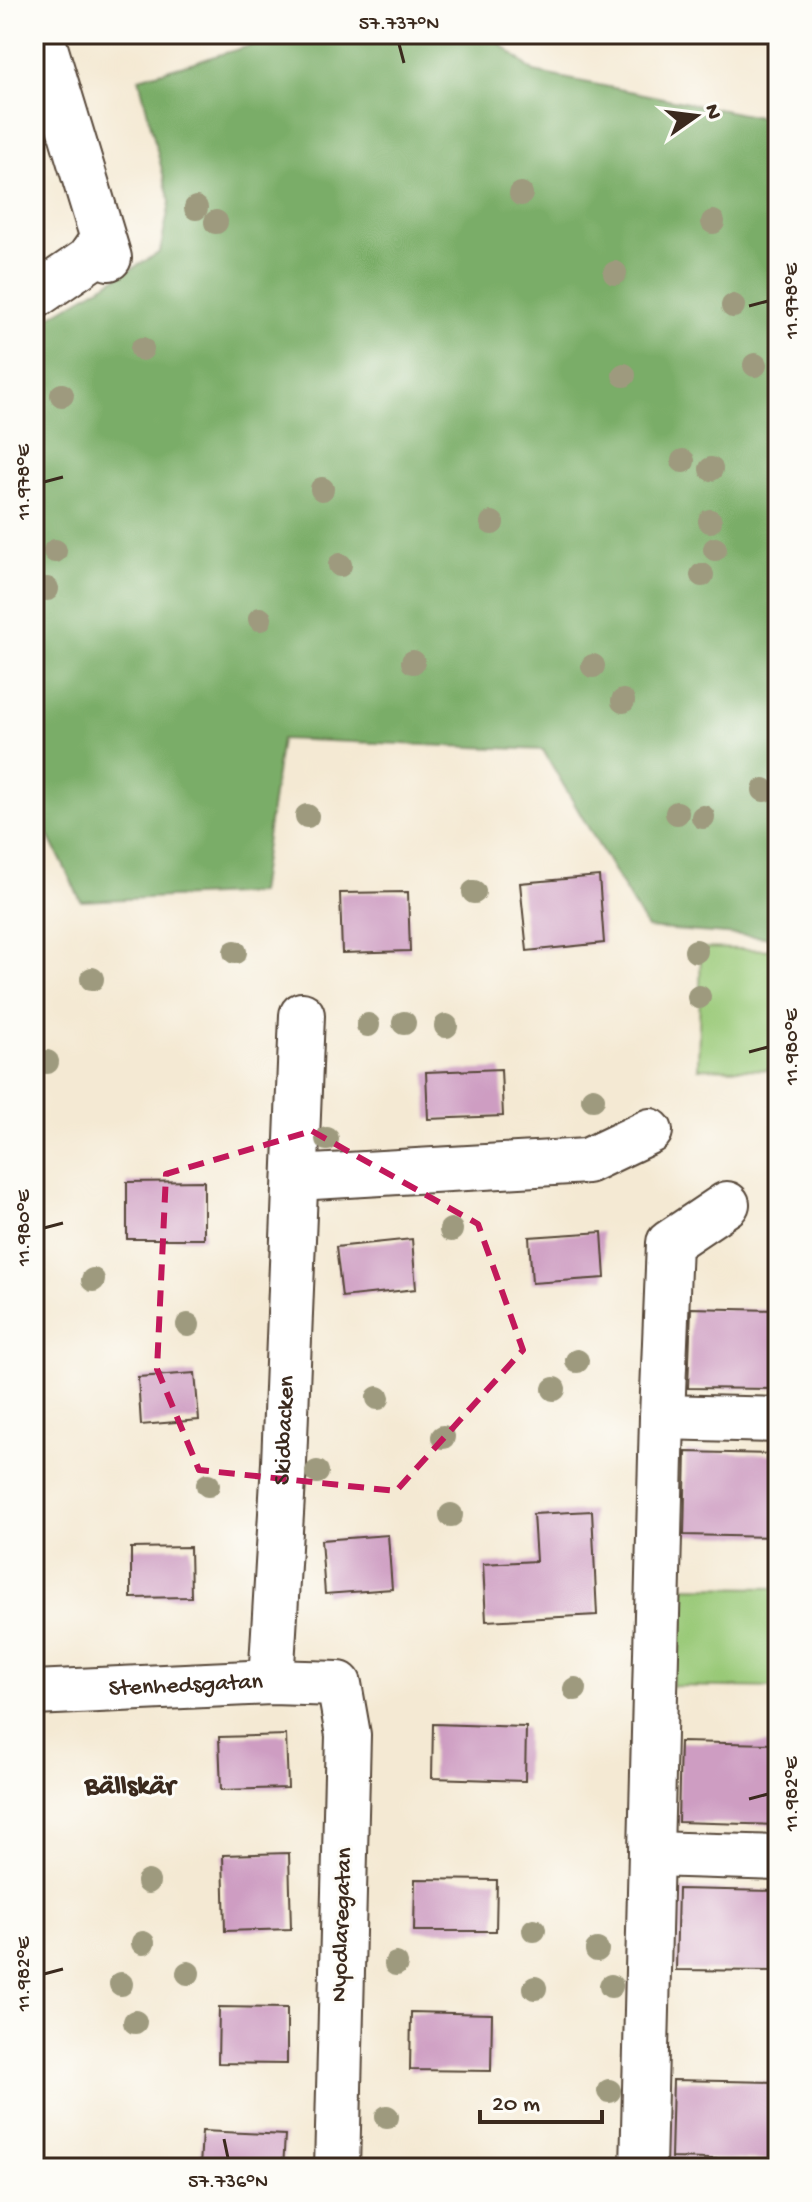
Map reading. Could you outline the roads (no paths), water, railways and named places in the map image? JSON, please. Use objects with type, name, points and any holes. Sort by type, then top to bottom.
[{"type":"street","points":[[34,297],[106,249],[41,34]]},
{"type":"street","name":"Skidbacken","points":[[271,1682],[284,1463],[302,1015]]},
{"type":"street","points":[[296,1178],[587,1161],[650,1131]]},
{"type":"street","points":[[643,2168],[669,1243],[727,1204]]},
{"type":"street","points":[[662,1417],[778,1420]]},
{"type":"street","name":"Stenhedsgatan","points":[[34,1693],[271,1682],[339,1684]]},
{"type":"street","name":"Nyodlaregatan","points":[[337,2168],[348,1735],[339,1684]]},
{"type":"street","points":[[652,1854],[778,1858]]},
{"type":"district","name":"Bällskär","points":[[130,1787]]}]
